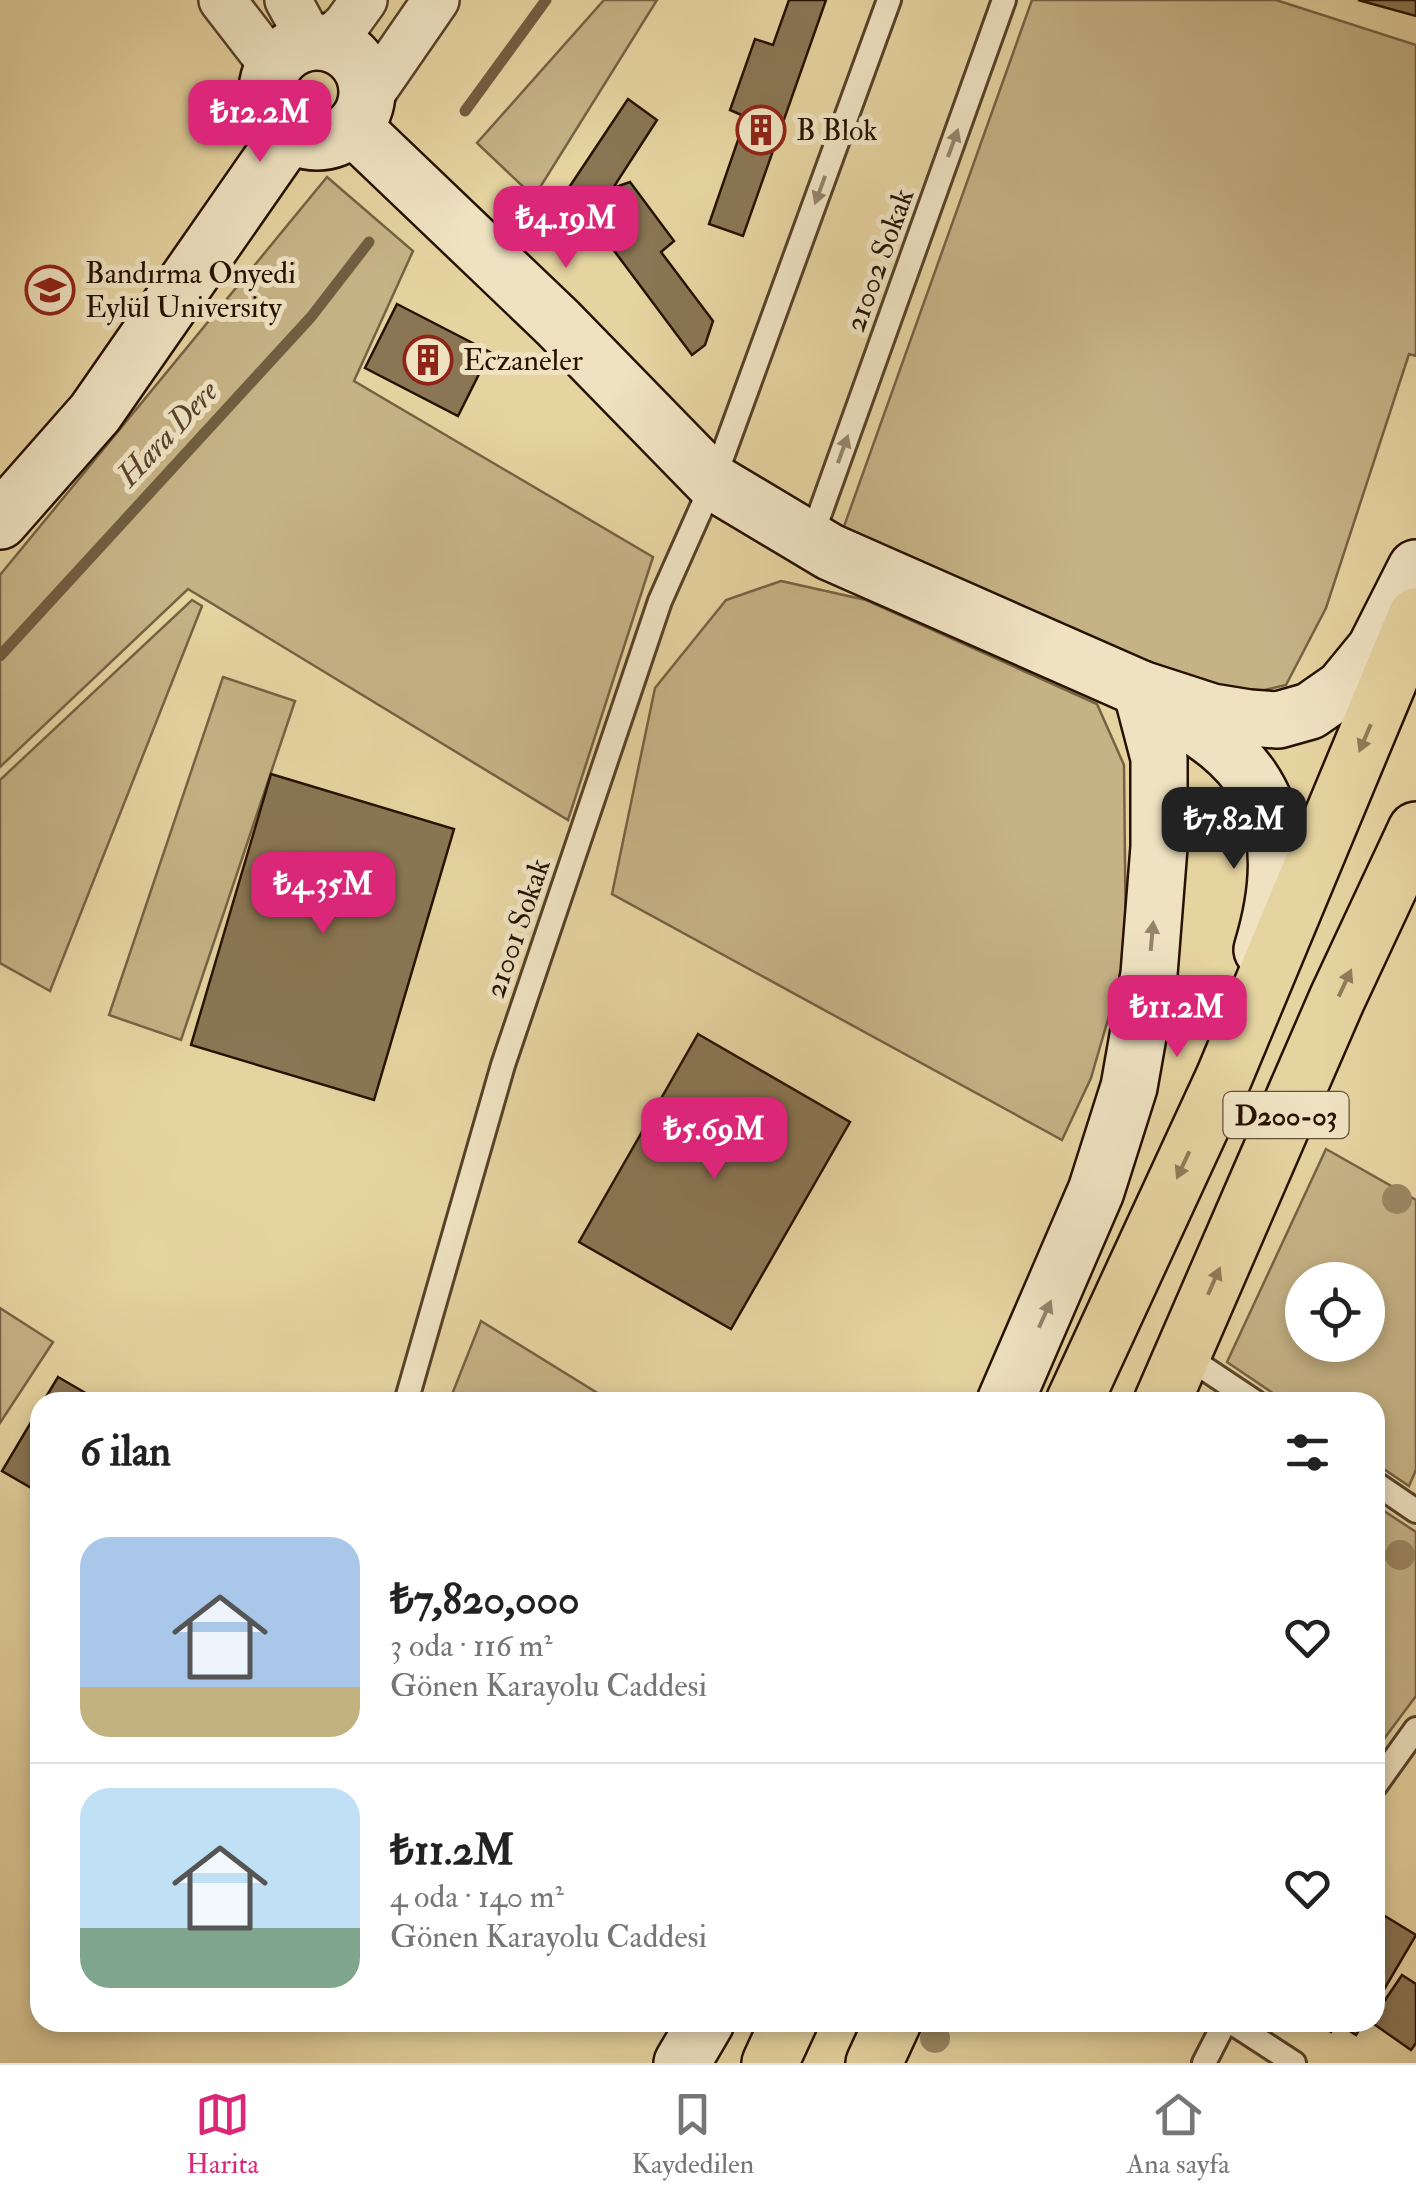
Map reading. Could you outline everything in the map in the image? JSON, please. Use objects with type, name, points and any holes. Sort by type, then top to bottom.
[{"type":"highway","name":"D200-03","points":[[1079,1392],[1224,1077],[1416,616]]},
{"type":"highway","name":"D200-03","points":[[1172,1378],[1337,999],[1416,830]]},
{"type":"highway","points":[[770,2063],[784,2032]]},
{"type":"street","points":[[222,0],[300,37],[348,52],[365,77],[360,113]]},
{"type":"street","points":[[364,0],[346,25],[300,37],[266,88],[268,104],[278,124],[290,134],[303,140],[326,142],[360,113],[436,0]]},
{"type":"street","points":[[360,113],[713,482],[810,540],[1142,689],[1212,712],[1250,718],[1278,720],[1310,711],[1342,688],[1375,649],[1416,568]]},
{"type":"street","points":[[0,521],[96,413],[290,134]]},
{"type":"street","points":[[1142,689],[1222,746],[1250,777],[1271,812],[1277,856],[1276,892],[1224,1077]]},
{"type":"street","points":[[1009,1392],[1096,1191],[1129,1087],[1149,974],[1159,846],[1158,758],[1142,689]]},
{"type":"street","points":[[682,2063],[700,2032]]},
{"type":"lane","points":[[713,482],[890,0]]},
{"type":"lane","name":"21002 Sokak","points":[[810,540],[1004,0]]},
{"type":"lane","name":"21001 Sokak","points":[[409,1392],[502,1064],[660,601],[713,482]]},
{"type":"lane","points":[[1172,1378],[1220,1392]]},
{"type":"lane","points":[[1385,1490],[1416,1511]]},
{"type":"lane","points":[[1385,1772],[1416,1729]]},
{"type":"lane","points":[[1204,2063],[1222,2032]]},
{"type":"lane","points":[[1244,2032],[1294,2063]]},
{"type":"shaded area","points":[[604,0],[657,0],[534,197],[477,143]]},
{"type":"shaded area","points":[[1032,0],[1276,0],[1416,45],[1416,356],[1409,354],[1326,608],[1286,685],[1247,694],[1164,672],[842,532]]},
{"type":"shaded area","points":[[327,177],[413,251],[354,381],[653,557],[568,820],[188,589],[0,767],[0,575]]},
{"type":"shaded area","points":[[781,581],[866,600],[1097,704],[1124,765],[1126,957],[1091,1078],[1062,1140],[612,894],[655,688],[726,600]]},
{"type":"shaded area","points":[[192,600],[202,606],[50,991],[0,963],[0,780]]},
{"type":"shaded area","points":[[223,677],[295,701],[181,1040],[109,1015]]},
{"type":"shaded area","points":[[1326,1149],[1416,1200],[1416,1470],[1409,1486],[1385,1470],[1385,1392],[1271,1392],[1227,1362]]},
{"type":"shaded area","points":[[0,1308],[53,1342],[0,1423]]},
{"type":"shaded area","points":[[481,1321],[596,1392],[453,1392]]},
{"type":"shaded area","points":[[1385,1512],[1416,1532],[1416,1696],[1385,1738]]},
{"type":"building","name":"B Blok","points":[[789,0],[826,0],[743,236],[709,224],[746,117],[730,110],[755,39],[773,45]]},
{"type":"building","points":[[1358,0],[1416,0],[1416,16]]},
{"type":"building","points":[[628,99],[657,120],[613,188],[630,182],[674,241],[661,252],[713,321],[705,345],[692,355],[568,189]]},
{"type":"building","name":"Eczaneler","points":[[397,304],[490,352],[458,416],[365,368]]},
{"type":"building","points":[[271,774],[454,829],[374,1100],[191,1045]]},
{"type":"building","points":[[698,1034],[850,1122],[731,1329],[579,1242]]},
{"type":"building","points":[[58,1377],[84,1392],[49,1392]]},
{"type":"building","points":[[30,1424],[30,1487],[2,1471]]},
{"type":"building","points":[[1385,1916],[1416,1935],[1385,1988]]},
{"type":"building","points":[[1402,1975],[1416,1984],[1416,2043],[1411,2050],[1385,2032],[1385,2000]]},
{"type":"waterway","name":"Hara Dere","points":[[465,111],[546,0]]},
{"type":"waterway","name":"Hara Dere","points":[[0,656],[311,317],[369,242]]},
{"type":"place","name":"B Blok","points":[[761,130]]},
{"type":"place","name":"Bandırma Onyedi Eylül University","points":[[50,290]]},
{"type":"place","name":"Eczaneler","points":[[428,360]]}]
